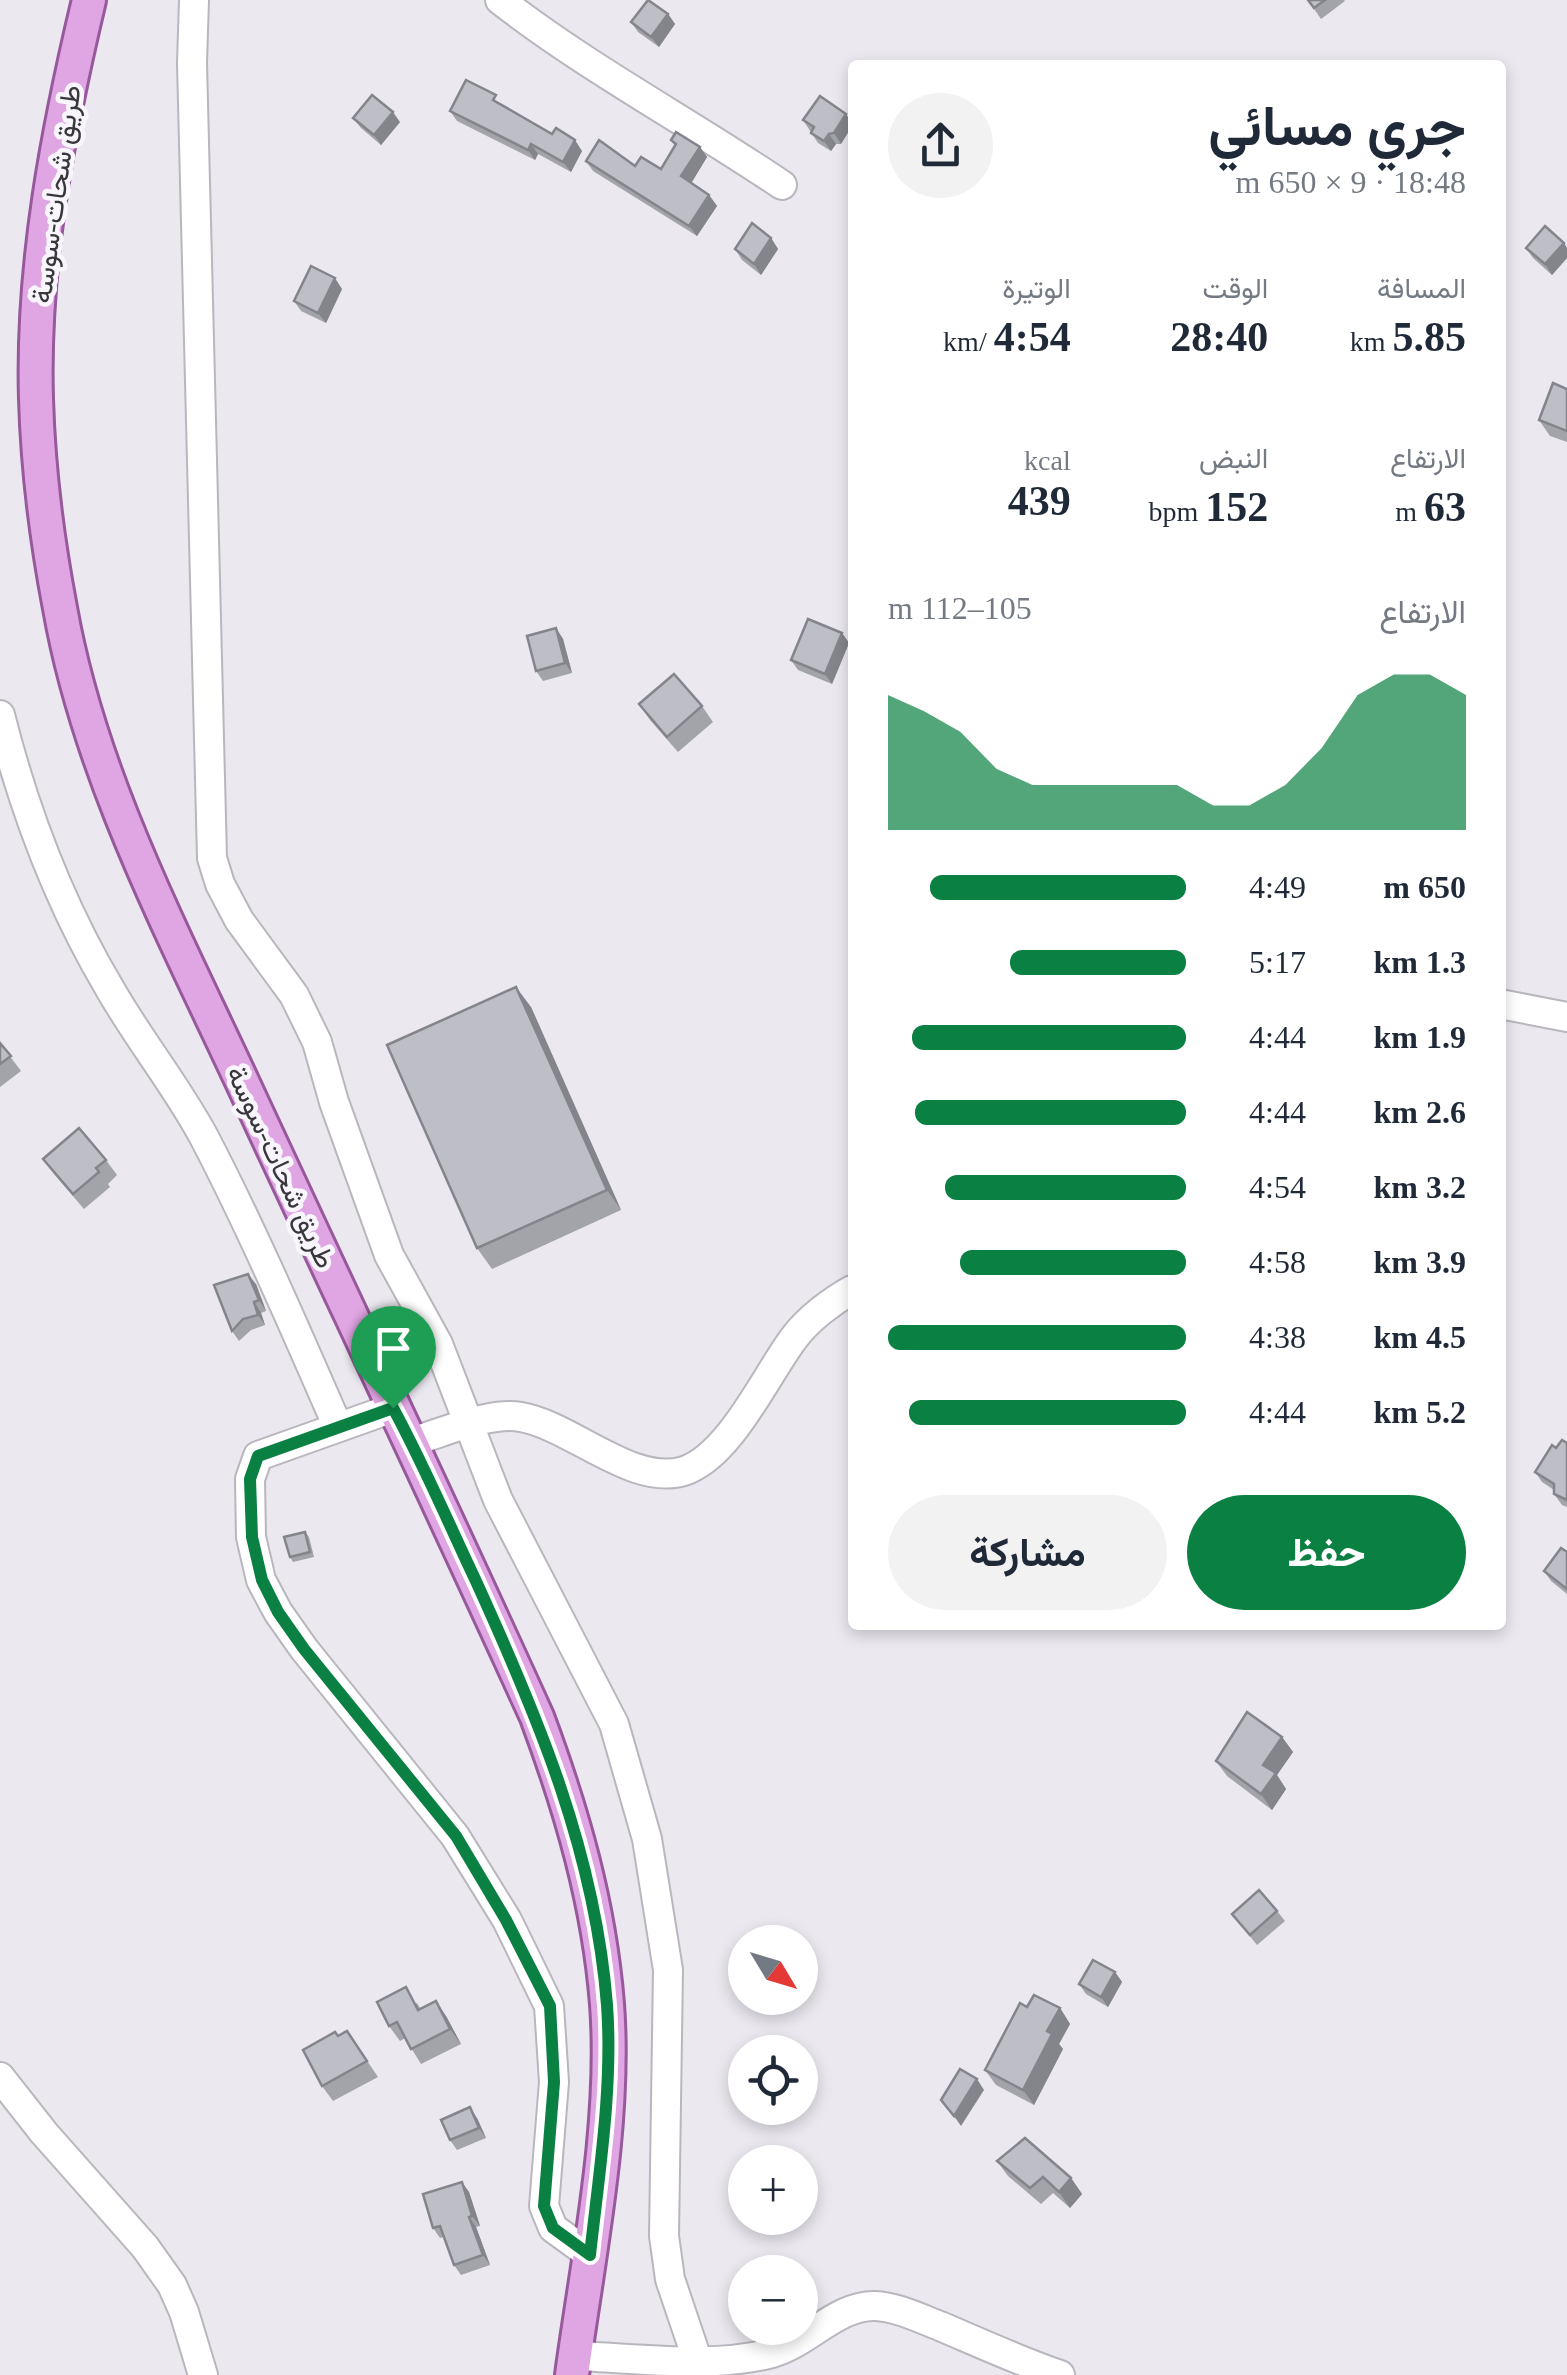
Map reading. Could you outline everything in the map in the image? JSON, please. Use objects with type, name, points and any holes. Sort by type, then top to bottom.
[{"type":"main road","name":"طريق شحات-سوسة","points":[[89,0],[46,222],[38,304],[36,400],[60,608],[87,718],[156,896],[537,1718],[574,1824],[596,1914],[607,2008],[605,2111],[574,2365]]},
{"type":"street","points":[[194,0],[192,63],[212,858],[220,884],[239,920],[294,995],[317,1042],[334,1102],[389,1256],[438,1344],[498,1500],[614,1724],[647,1839],[668,1970],[664,2236],[675,2298],[697,2360]]},
{"type":"street","points":[[500,0],[575,56],[704,132],[782,185]]},
{"type":"street","points":[[0,715],[17,776],[81,939],[204,1138],[338,1426]]},
{"type":"street","points":[[1506,1005],[1567,1017]]},
{"type":"street","points":[[411,1442],[490,1418],[520,1416],[644,1470],[665,1474],[685,1471],[707,1459],[723,1442],[796,1334],[848,1292]]},
{"type":"street","points":[[393,1408],[264,1452],[254,1460],[252,1537],[262,1580],[304,1649],[456,1836],[538,1980],[550,2006],[554,2082],[544,2206],[553,2228],[590,2255]]},
{"type":"street","points":[[0,2077],[172,2284],[204,2375]]},
{"type":"street","points":[[574,2365],[737,2359],[774,2353],[807,2338],[845,2313],[878,2306],[907,2313],[1060,2375]]},
{"type":"building","points":[[648,0],[668,14],[651,37],[631,22]]},
{"type":"building","points":[[1308,0],[1325,0],[1314,8]]},
{"type":"building","points":[[466,80],[496,95],[493,100],[552,134],[556,128],[575,140],[563,162],[531,144],[528,150],[450,111]]},
{"type":"building","points":[[372,95],[393,112],[374,135],[353,118]]},
{"type":"building","points":[[820,96],[846,114],[824,141],[811,133],[814,127],[803,120]]},
{"type":"building","points":[[676,132],[700,147],[681,176],[709,195],[689,226],[586,161],[599,140],[635,166],[641,157],[661,169],[676,144],[671,140]]},
{"type":"building","points":[[752,223],[771,238],[754,264],[735,249]]},
{"type":"building","points":[[1545,226],[1564,243],[1545,264],[1526,248]]},
{"type":"building","points":[[311,266],[335,278],[318,313],[294,301]]},
{"type":"building","points":[[1553,383],[1567,389],[1567,431],[1539,420]]},
{"type":"building","points":[[808,619],[842,633],[825,674],[791,660]]},
{"type":"building","points":[[556,628],[565,663],[536,671],[527,636]]},
{"type":"building","points":[[674,674],[702,706],[667,737],[639,704]]},
{"type":"building","points":[[516,987],[607,1190],[477,1248],[387,1045]]},
{"type":"building","points":[[0,1043],[11,1056],[0,1064]]},
{"type":"building","points":[[79,1128],[106,1160],[96,1168],[99,1172],[73,1194],[43,1159]]},
{"type":"building","points":[[248,1274],[259,1300],[254,1302],[258,1315],[243,1319],[232,1331],[214,1285]]},
{"type":"building","points":[[1562,1440],[1567,1443],[1567,1500],[1554,1494],[1554,1484],[1535,1472],[1552,1445],[1556,1448]]},
{"type":"building","points":[[305,1532],[310,1552],[290,1557],[284,1537]]},
{"type":"building","points":[[1561,1548],[1567,1552],[1567,1589],[1544,1571]]},
{"type":"building","points":[[1247,1712],[1282,1737],[1263,1765],[1276,1773],[1261,1794],[1216,1761]]},
{"type":"building","points":[[1259,1890],[1277,1911],[1250,1935],[1232,1914]]},
{"type":"building","points":[[1093,1960],[1115,1972],[1101,1997],[1079,1984]]},
{"type":"building","points":[[406,1987],[418,2010],[436,2001],[450,2029],[411,2049],[397,2022],[389,2026],[377,2002]]},
{"type":"building","points":[[1034,1995],[1060,2008],[1047,2031],[1052,2034],[1023,2090],[985,2070],[1020,2003],[1027,2007]]},
{"type":"building","points":[[347,2031],[367,2061],[322,2086],[303,2050],[335,2032],[338,2036]]},
{"type":"building","points":[[960,2069],[977,2079],[954,2116],[941,2100]]},
{"type":"building","points":[[470,2107],[479,2128],[450,2140],[441,2120]]},
{"type":"building","points":[[1025,2138],[1071,2178],[1059,2192],[1043,2177],[1030,2188],[997,2161]]},
{"type":"building","points":[[462,2182],[483,2255],[454,2265],[440,2226],[433,2228],[423,2194]]},
{"type":"route","points":[[393,1408],[537,1718],[579,1840],[596,1914],[607,2008],[605,2111],[590,2255],[562,2238],[544,2206],[554,2082],[553,2044],[550,2006],[538,1980],[456,1836],[304,1649],[262,1580],[252,1537],[250,1479],[254,1460],[264,1452],[393,1408]]}]
